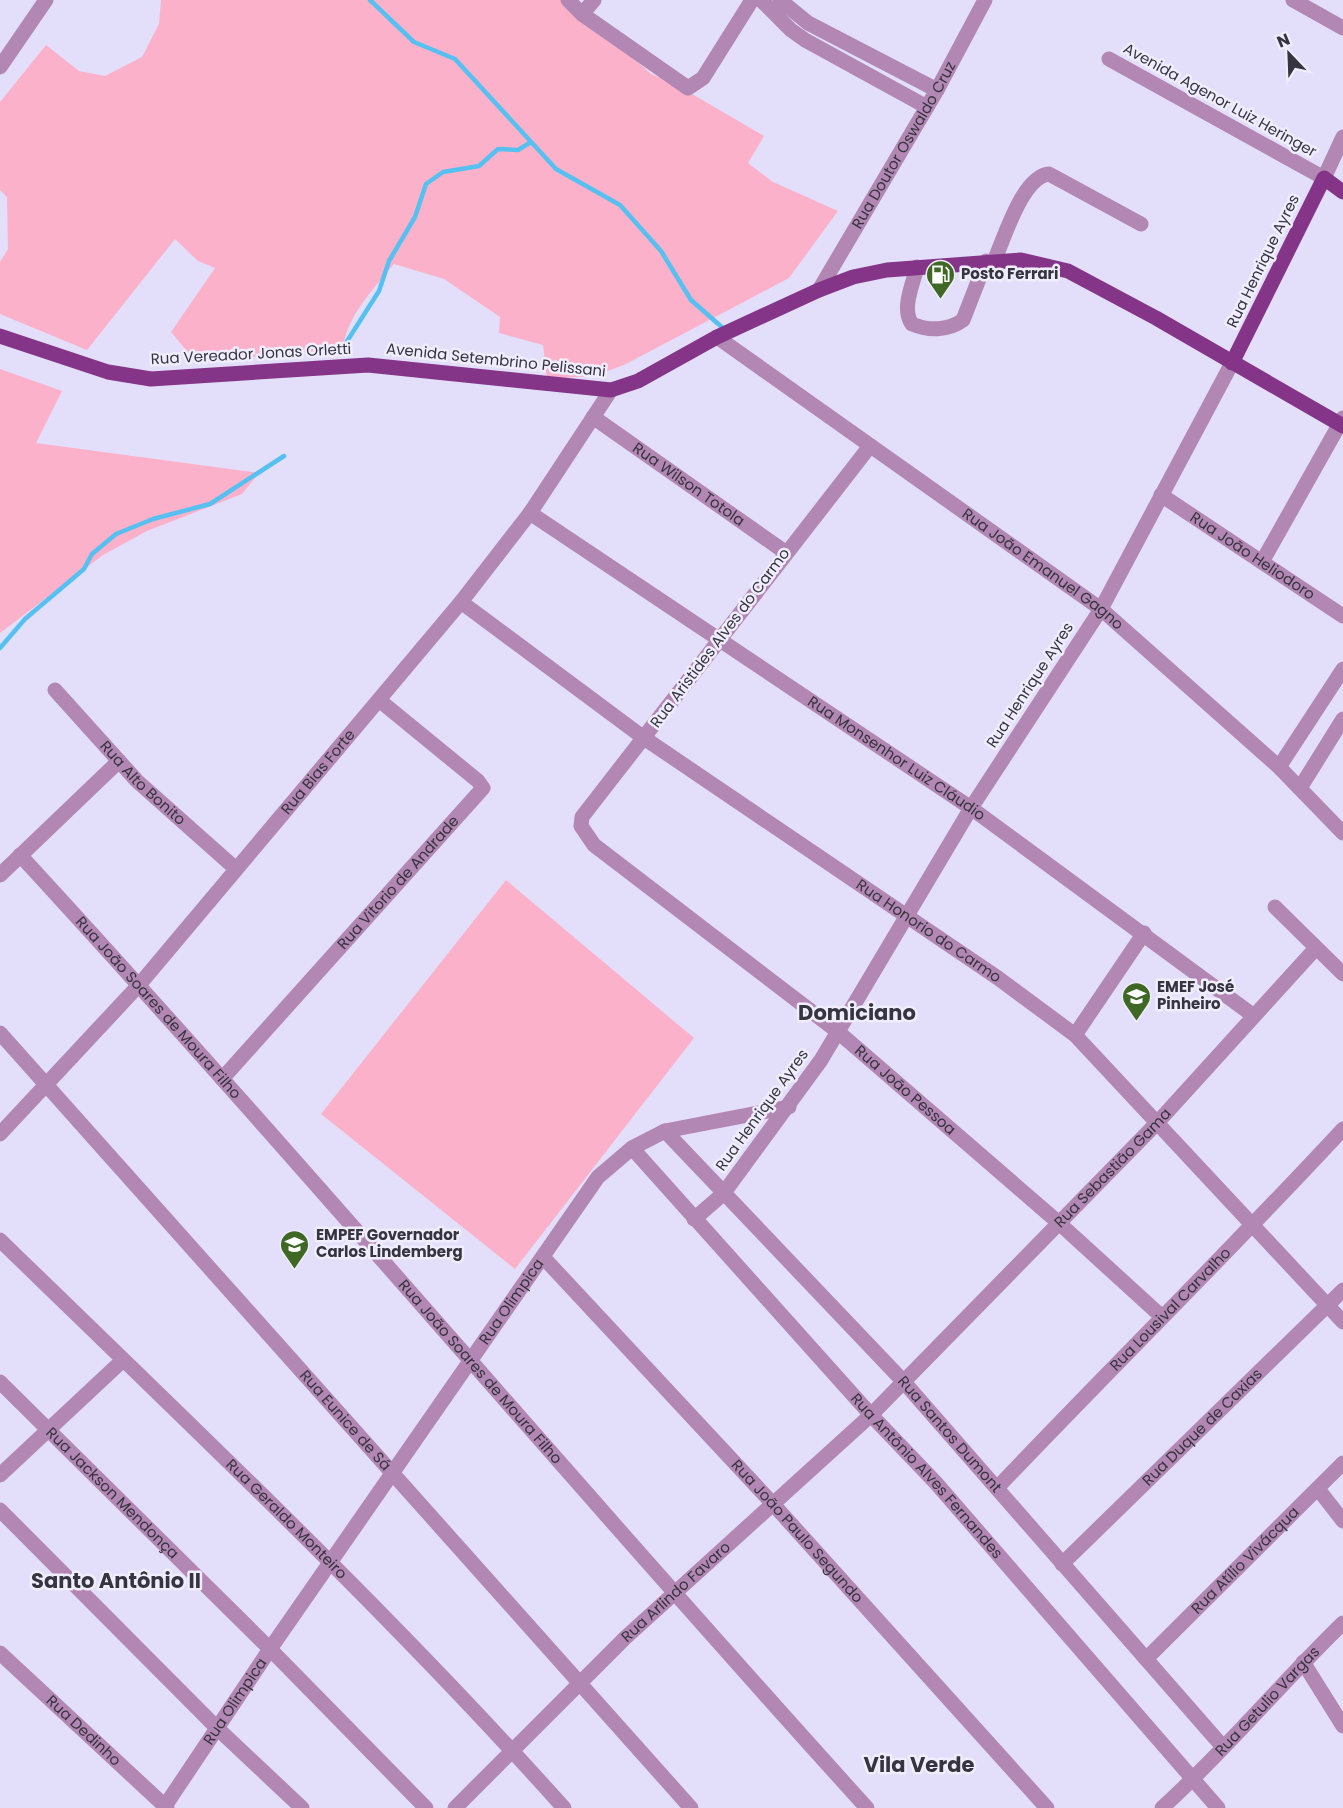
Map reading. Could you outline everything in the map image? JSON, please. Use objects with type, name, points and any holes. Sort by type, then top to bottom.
[{"type":"main road","name":"Avenida Agenor Luiz Heringer","points":[[1324,178],[1343,192]]},
{"type":"main road","name":"Rua Henrique Ayres","points":[[1232,363],[1324,178]]},
{"type":"main road","name":"Avenida Setembrino Pelissani","points":[[368,365],[611,390],[638,381],[717,337],[819,290],[853,278],[917,267],[1021,260],[1068,272],[1156,318],[1232,363],[1342,423]]},
{"type":"main road","name":"Rua Vereador Jonas Orletti","points":[[0,336],[108,372],[151,379],[368,365]]},
{"type":"street","points":[[0,68],[46,0]]},
{"type":"street","points":[[568,0],[582,14],[688,88],[703,78],[752,0]]},
{"type":"street","points":[[582,14],[594,0]]},
{"type":"street","points":[[761,0],[790,30],[805,40],[927,107]]},
{"type":"street","points":[[780,0],[808,23],[937,90]]},
{"type":"street","name":"Rua Doutor Oswaldo Cruz","points":[[819,290],[937,90],[985,0]]},
{"type":"street","points":[[1293,0],[1343,28]]},
{"type":"street","name":"Avenida Agenor Luiz Heringer","points":[[1109,59],[1324,178]]},
{"type":"street","name":"Rua Henrique Ayres","points":[[1324,178],[1343,137]]},
{"type":"street","points":[[917,267],[909,299],[908,318],[912,324],[931,329],[955,326],[963,320],[1026,189],[1040,175],[1049,174],[1141,224]]},
{"type":"street","name":"Rua João Emanuel Gagno","points":[[717,337],[1101,609],[1279,767],[1343,833]]},
{"type":"street","name":"Rua Henrique Ayres","points":[[694,1219],[723,1194],[789,1107],[837,1031],[904,916],[971,808],[1101,609],[1232,363]]},
{"type":"street","name":"Rua Bias Forte","points":[[0,1134],[139,985],[461,602],[530,513],[611,390]]},
{"type":"street","name":"Rua Wilson Totola","points":[[593,417],[785,552]]},
{"type":"street","points":[[1262,562],[1342,423]]},
{"type":"street","name":"Rua Aristides Alves do Carmo","points":[[584,833],[582,818],[785,552],[870,446]]},
{"type":"street","name":"Rua João Heliodoro","points":[[1161,495],[1343,616]]},
{"type":"street","name":"Rua Monsenhor Luiz Cláudio","points":[[530,513],[971,808],[1254,1016]]},
{"type":"street","name":"Rua Honorio do Carmo","points":[[461,602],[644,738],[998,978],[1075,1035],[1343,1322]]},
{"type":"street","points":[[1279,767],[1343,669]]},
{"type":"street","name":"Rua Alto Bonito","points":[[55,690],[119,761],[236,869]]},
{"type":"street","name":"Rua Vitorio de Andrade","points":[[222,1079],[483,788],[478,781],[379,700]]},
{"type":"street","points":[[1300,788],[1343,719]]},
{"type":"street","points":[[0,875],[119,761]]},
{"type":"street","name":"Rua João Pessoa","points":[[584,833],[594,845],[837,1031],[1059,1222],[1161,1316]]},
{"type":"street","name":"Rua João Soares de Moura Filho","points":[[20,855],[139,985],[472,1361],[673,1594],[867,1808]]},
{"type":"street","points":[[1275,907],[1343,974]]},
{"type":"street","points":[[1075,1035],[1144,933]]},
{"type":"street","name":"Rua Sebastião Gama","points":[[903,1381],[1157,1123],[1316,948]]},
{"type":"street","name":"Rua Eunice de Sá","points":[[0,1033],[45,1086],[394,1472],[691,1808]]},
{"type":"street","name":"Rua Olimpica","points":[[166,1807],[270,1649],[598,1177],[632,1148],[665,1131],[789,1107]]},
{"type":"street","name":"Rua Lousival Carvalho","points":[[996,1488],[1161,1316],[1253,1225],[1343,1129]]},
{"type":"street","name":"Rua Santos Dumont","points":[[665,1131],[903,1381],[1223,1747]]},
{"type":"street","name":"Rua Antônio Alves Fernandes","points":[[632,1148],[936,1483],[1218,1808]]},
{"type":"street","name":"Rua Geraldo Monteiro","points":[[0,1240],[330,1563],[512,1750],[564,1808]]},
{"type":"street","name":"Rua João Paulo Segundo","points":[[543,1257],[773,1504],[1047,1808]]},
{"type":"street","name":"Rua Duque de Caxias","points":[[1062,1564],[1343,1290]]},
{"type":"street","points":[[0,1476],[123,1360]]},
{"type":"street","name":"Rua Arlindo Favaro","points":[[455,1808],[673,1594],[872,1415],[903,1381]]},
{"type":"street","name":"Rua Jackson Mendonça","points":[[0,1382],[270,1649],[426,1808]]},
{"type":"street","name":"Rua Atílio Vivácqua","points":[[1146,1659],[1343,1463]]},
{"type":"street","points":[[1318,1489],[1343,1521]]},
{"type":"street","points":[[0,1510],[217,1728],[302,1808]]},
{"type":"street","name":"Rua Getulio Vargas","points":[[1162,1808],[1193,1779],[1303,1662],[1343,1623]]},
{"type":"street","name":"Rua Dedinho","points":[[0,1653],[166,1807]]},
{"type":"street","points":[[1303,1662],[1343,1726]]},
{"type":"shaded area","points":[[161,0],[569,0],[651,74],[675,84],[764,136],[748,163],[773,182],[838,211],[789,278],[624,365],[594,376],[547,379],[543,345],[499,333],[500,317],[444,279],[394,264],[355,314],[345,337],[343,349],[196,362],[171,332],[215,268],[198,261],[175,239],[87,350],[0,314],[0,262],[8,249],[7,197],[0,190],[0,102],[46,45],[79,71],[105,76],[142,57],[159,24]]},
{"type":"shaded area","points":[[0,369],[62,391],[36,443],[259,473],[242,494],[147,531],[103,555],[0,633]]},
{"type":"shaded area","points":[[506,880],[694,1038],[515,1269],[321,1114]]},
{"type":"waterway","points":[[370,0],[414,42],[455,59],[556,169],[620,205],[661,251],[691,300],[724,329]]},
{"type":"waterway","points":[[344,346],[379,291],[389,261],[415,217],[426,184],[443,172],[479,166],[498,149],[518,150],[531,142]]},
{"type":"waterway","points":[[0,648],[25,619],[84,569],[92,554],[116,534],[153,519],[210,504],[284,456]]},
{"type":"place","name":"Posto Ferrari","points":[[940,300]]},
{"type":"place","name":"EMEF José Pinheiro","points":[[1136,1022]]},
{"type":"place","name":"EMPEF Governador Carlos Lindemberg","points":[[295,1270]]},
{"type":"district","name":"Domiciano","points":[[857,1013]]},
{"type":"district","name":"Santo Antônio II","points":[[116,1581]]},
{"type":"district","name":"Vila Verde","points":[[919,1765]]}]
